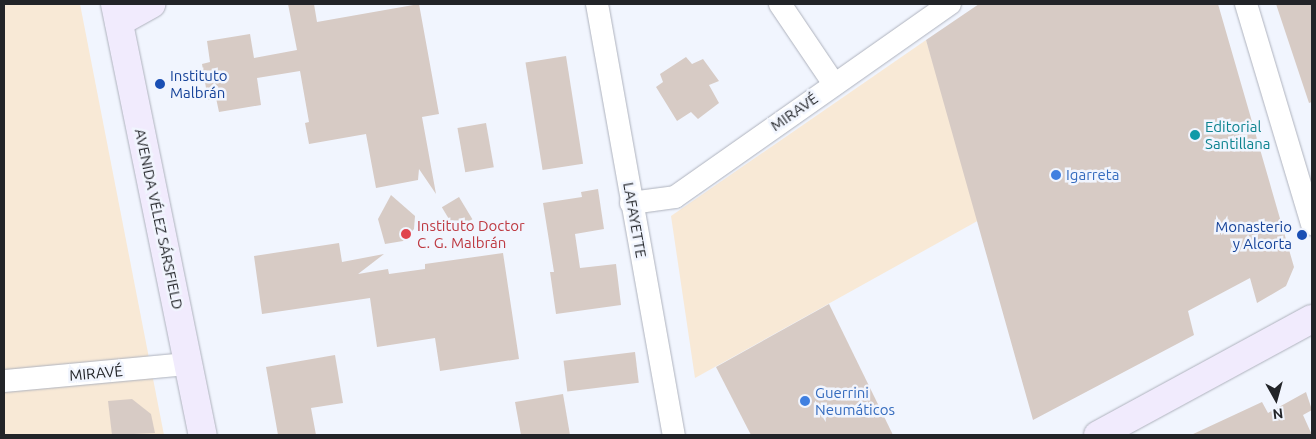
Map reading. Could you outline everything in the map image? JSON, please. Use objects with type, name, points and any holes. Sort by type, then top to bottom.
[{"type":"main road","points":[[117,13],[151,4]]},
{"type":"main road","name":"AVENIDA VÉLEZ SÁRSFIELD","points":[[117,13],[203,435]]},
{"type":"main road","points":[[1098,435],[1312,319]]},
{"type":"street","name":"LAFAYETTE","points":[[597,4],[631,203],[674,435]]},
{"type":"street","points":[[780,4],[834,84]]},
{"type":"street","name":"MIRAVÉ","points":[[631,203],[676,196],[950,4]]},
{"type":"street","points":[[1246,4],[1312,224]]},
{"type":"street","name":"MIRAVÉ","points":[[4,381],[189,364]]},
{"type":"shaded area","points":[[4,4],[80,4],[164,435],[4,435]]},
{"type":"shaded area","points":[[926,40],[981,219],[695,378],[671,216]]},
{"type":"building","points":[[288,4],[314,4],[317,22],[419,4],[439,114],[422,117],[436,194],[419,169],[418,180],[376,188],[366,134],[309,144],[305,123],[309,122],[300,71],[257,78],[261,105],[219,112],[216,98],[208,100],[202,64],[210,62],[207,41],[250,34],[254,58],[297,50]]},
{"type":"building","name":"Igarreta","points":[[979,4],[1218,4],[1294,267],[1286,286],[1257,303],[1250,278],[1188,311],[1194,335],[1033,420],[926,40]]},
{"type":"building","points":[[1276,4],[1312,4],[1312,102],[1309,103]]},
{"type":"building","points":[[566,56],[583,164],[543,170],[526,62]]},
{"type":"building","points":[[686,57],[692,64],[703,59],[719,81],[709,85],[719,103],[698,119],[691,112],[677,121],[656,87],[663,82],[660,74]]},
{"type":"building","points":[[486,123],[494,167],[465,172],[457,128]]},
{"type":"building","points":[[598,189],[604,229],[575,234],[580,268],[616,264],[621,305],[556,314],[550,272],[554,272],[543,203],[582,197],[581,192]]},
{"type":"building","points":[[391,195],[415,216],[414,229],[403,241],[385,244],[378,219]]},
{"type":"building","points":[[459,197],[472,219],[455,230],[442,207]]},
{"type":"building","points":[[339,243],[342,262],[384,254],[358,274],[388,269],[389,274],[425,269],[425,264],[503,253],[519,359],[440,371],[435,338],[377,347],[370,298],[262,314],[254,256]]},
{"type":"building","name":"Guerrini Neumáticos","points":[[829,304],[893,435],[751,435],[716,367]]},
{"type":"building","points":[[635,352],[639,383],[567,392],[564,361]]},
{"type":"building","points":[[335,355],[343,403],[311,408],[316,435],[278,435],[266,367]]},
{"type":"building","points":[[1306,392],[1312,410],[1303,415],[1312,435],[1191,435],[1262,402],[1268,413]]},
{"type":"building","points":[[563,394],[570,435],[521,435],[515,402]]},
{"type":"building","points":[[132,399],[151,414],[155,433],[112,435],[108,401]]},
{"type":"place","name":"Instituto Malbrán","points":[[160,84]]},
{"type":"place","name":"Editorial Santillana","points":[[1195,135]]},
{"type":"place","name":"Igarreta","points":[[1056,175]]},
{"type":"place","name":"Instituto Doctor C. G. Malbrán","points":[[406,234]]},
{"type":"place","name":"Monasterio y Alcorta","points":[[1302,235]]},
{"type":"place","name":"Guerrini Neumáticos","points":[[805,401]]}]
